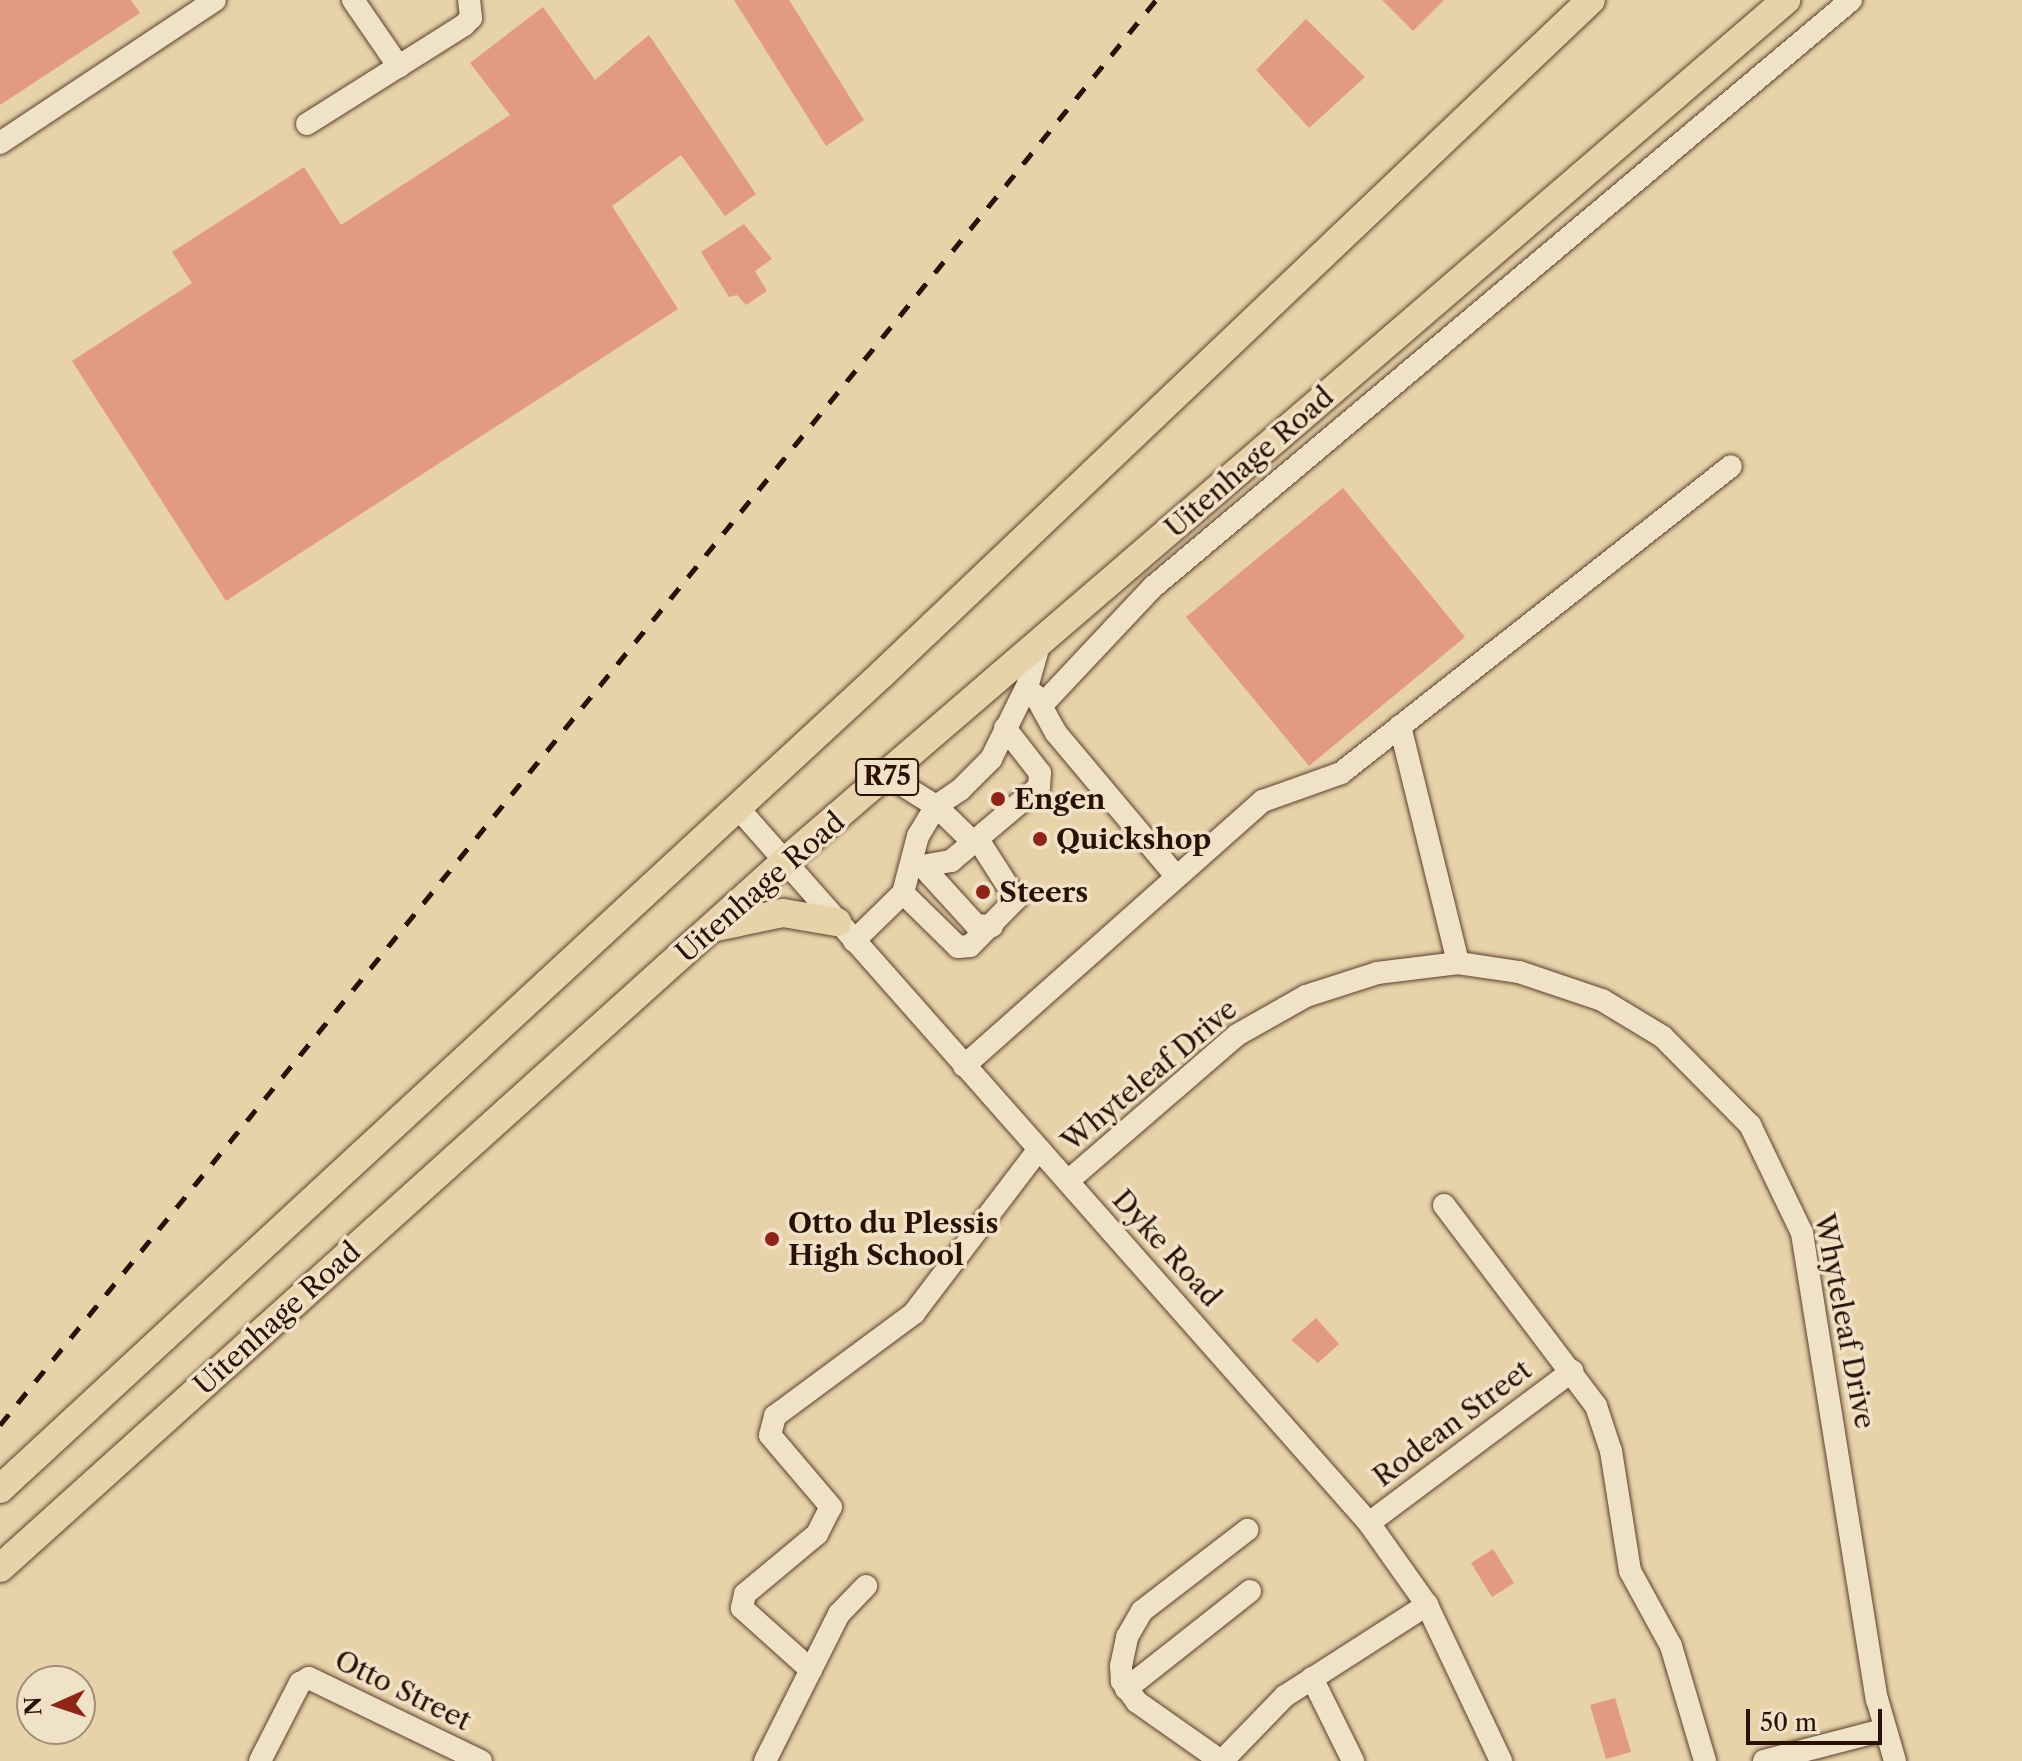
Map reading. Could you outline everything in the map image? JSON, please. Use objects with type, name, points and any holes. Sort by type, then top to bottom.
[{"type":"main road","name":"R75","points":[[0,1489],[738,808],[1591,0]]},
{"type":"main road","name":"Uitenhage Road","points":[[0,1568],[784,862],[888,776],[1786,0]]},
{"type":"main road","points":[[711,929],[783,913],[846,932]]},
{"type":"street","points":[[0,143],[215,0]]},
{"type":"street","points":[[353,0],[399,67]]},
{"type":"street","points":[[307,124],[464,25],[471,18],[469,0]]},
{"type":"street","points":[[1042,705],[1153,587],[1851,0]]},
{"type":"street","points":[[964,1066],[1263,801],[1341,773],[1731,466]]},
{"type":"street","points":[[846,932],[903,893],[918,868],[918,836],[936,806],[991,759],[1028,684],[1039,645]]},
{"type":"street","points":[[1028,684],[1056,733],[1176,876]]},
{"type":"street","points":[[1400,726],[1458,963]]},
{"type":"street","points":[[918,868],[977,842],[1041,781],[1005,728]]},
{"type":"street","points":[[888,776],[936,806],[977,842],[1016,890],[1014,907],[970,946],[958,947],[903,893]]},
{"type":"street","name":"Dyke Road","points":[[738,808],[1369,1523],[1427,1605],[1501,1761]]},
{"type":"street","points":[[918,868],[976,925],[992,926]]},
{"type":"street","name":"Whyteleaf Drive","points":[[1068,1181],[1226,1043],[1276,1012],[1377,973],[1458,963],[1564,985],[1641,1022],[1717,1085],[1770,1156],[1791,1202],[1811,1269],[1883,1730],[1895,1761]]},
{"type":"street","points":[[811,1670],[742,1608],[745,1594],[829,1521],[831,1507],[770,1435],[775,1416],[914,1313],[1039,1149]]},
{"type":"street","name":"Rodean Street","points":[[1444,1205],[1572,1371],[1605,1428],[1630,1571],[1671,1646],[1705,1761]]},
{"type":"street","name":"Rodean Street","points":[[1369,1523],[1572,1371]]},
{"type":"street","points":[[1247,1530],[1142,1611],[1123,1651],[1120,1675],[1126,1689],[1221,1761],[1267,1711],[1312,1678],[1427,1605]]},
{"type":"street","points":[[765,1761],[839,1614],[866,1586]]},
{"type":"street","points":[[1126,1689],[1250,1591]]},
{"type":"street","points":[[1312,1678],[1353,1761]]},
{"type":"street","name":"Otto Street","points":[[260,1761],[300,1683],[315,1679],[444,1753],[481,1761]]},
{"type":"street","points":[[1764,1761],[1883,1730]]},
{"type":"building","points":[[0,0],[131,0],[140,13],[0,105]]},
{"type":"building","points":[[734,0],[789,0],[864,120],[826,146]]},
{"type":"building","points":[[1382,0],[1444,0],[1413,31]]},
{"type":"building","points":[[543,7],[595,80],[649,35],[756,194],[725,216],[681,155],[612,206],[678,309],[226,601],[72,361],[192,283],[172,252],[304,167],[341,225],[510,115],[470,63]]},
{"type":"building","points":[[1306,19],[1365,77],[1309,128],[1256,70]]},
{"type":"building","points":[[744,224],[772,259],[755,271],[767,291],[746,305],[737,295],[729,297],[701,252]]},
{"type":"building","points":[[1343,488],[1465,637],[1309,766],[1186,617]]},
{"type":"building","points":[[1316,1318],[1339,1344],[1318,1363],[1291,1340]]},
{"type":"building","points":[[1493,1549],[1514,1583],[1492,1597],[1471,1563]]},
{"type":"building","points":[[1615,1698],[1631,1752],[1606,1759],[1590,1705]]},
{"type":"railway","points":[[0,1425],[1156,0]]},
{"type":"place","name":"Engen","points":[[998,799]]},
{"type":"place","name":"Quickshop","points":[[1040,839]]},
{"type":"place","name":"Steers","points":[[983,892]]},
{"type":"place","name":"Otto du Plessis High School","points":[[772,1239]]}]
